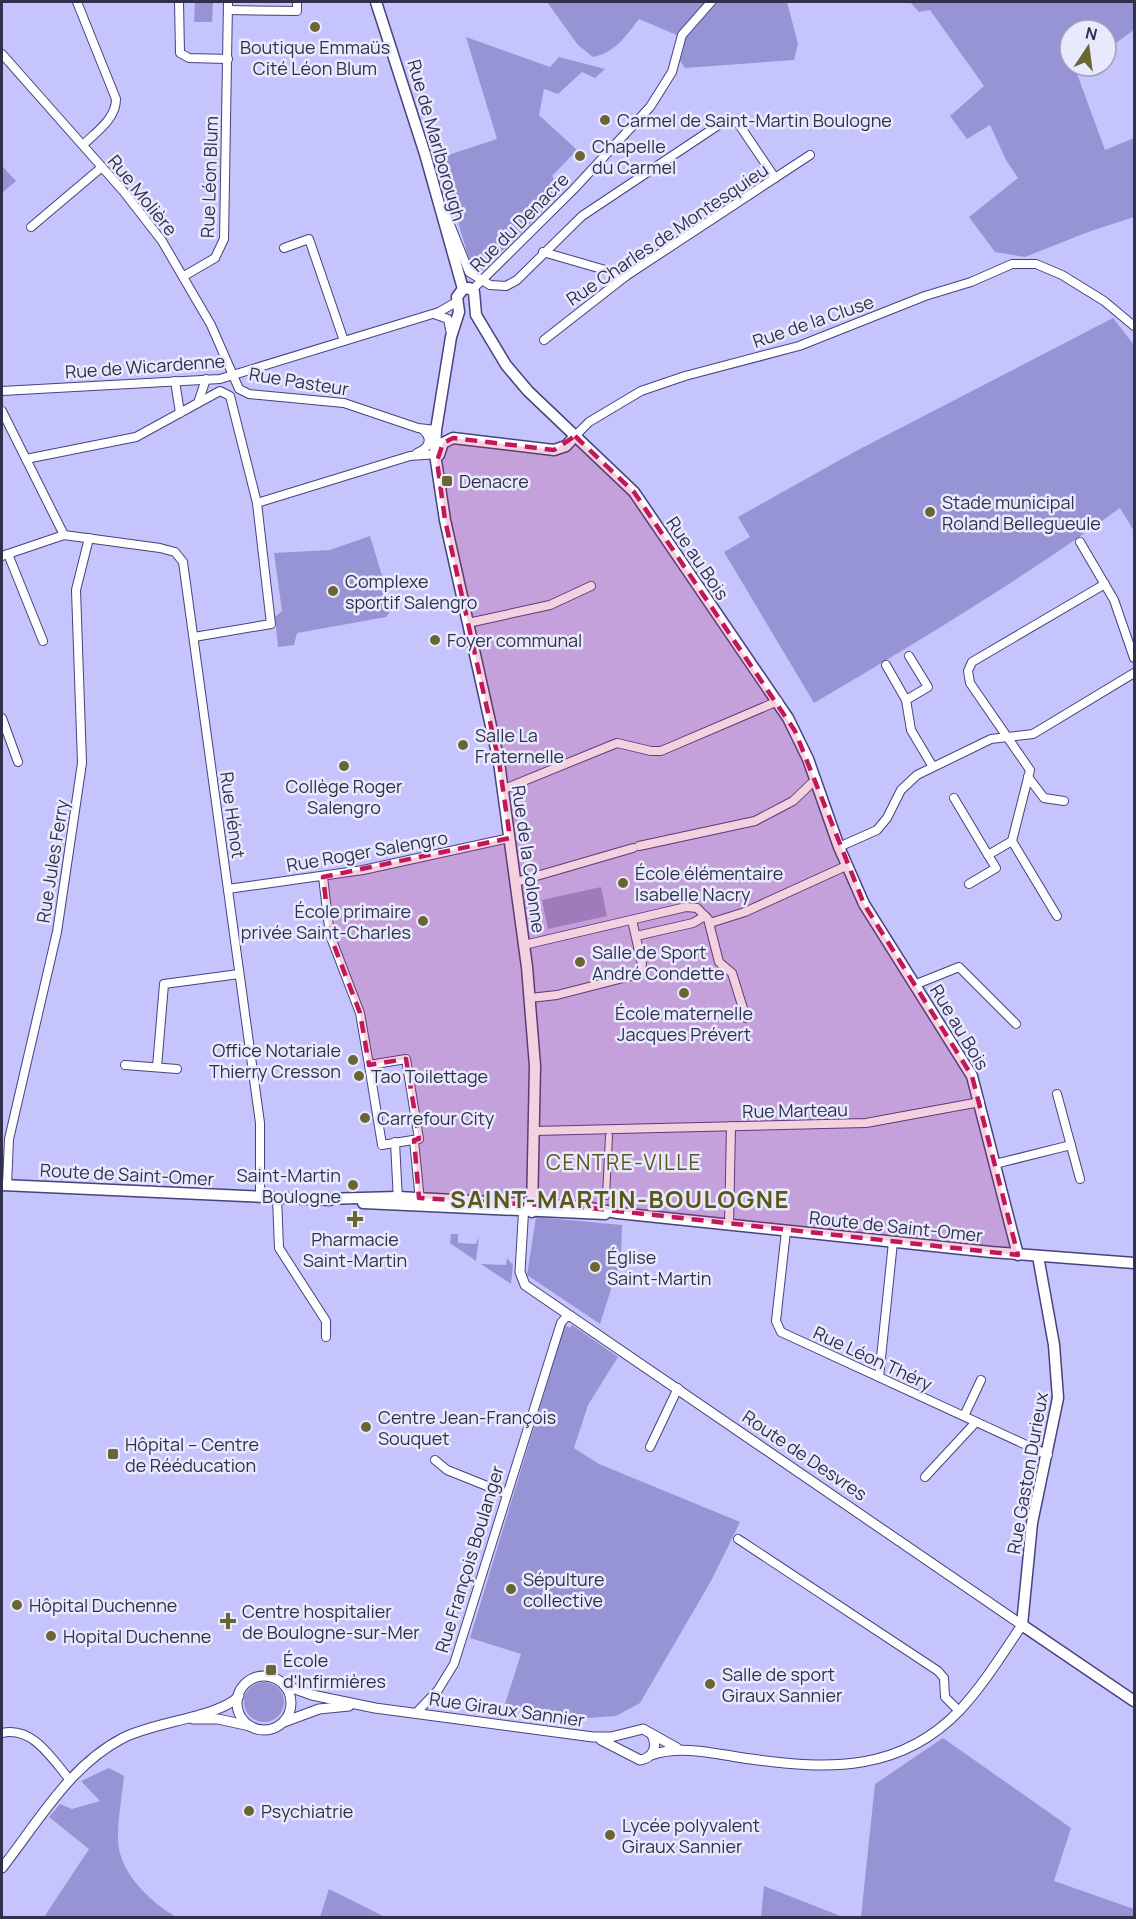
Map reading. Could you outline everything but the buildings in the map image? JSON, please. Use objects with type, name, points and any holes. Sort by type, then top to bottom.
[{"type":"main road","name":"Rue de Marlborough","points":[[376,2],[392,45],[467,289]]},
{"type":"main road","points":[[467,289],[476,296],[475,302],[468,307],[458,302],[458,293],[467,289]]},
{"type":"main road","name":"Rue de la Colonne","points":[[458,302],[436,430],[437,457],[445,520],[504,789],[524,945],[534,1054],[534,1131],[528,1208]]},
{"type":"main road","name":"Rue au Bois","points":[[475,302],[477,318],[506,365],[574,436],[634,492],[778,701],[801,744],[816,779],[846,866],[880,932],[971,1071],[1018,1255]]},
{"type":"main road","points":[[437,457],[443,443],[453,438],[555,450],[566,446],[574,436]]},
{"type":"main road","name":"Route de Saint-Omer","points":[[4,1185],[528,1208],[590,1208],[618,1214],[1018,1255],[1134,1263]]},
{"type":"main road","name":"Rue Gaston Durieux","points":[[1023,1624],[1032,1523],[1056,1413],[1058,1383],[1054,1345],[1038,1256]]},
{"type":"main road","name":"Route de Desvres","points":[[1023,1624],[1134,1701]]},
{"type":"street","points":[[77,2],[116,99],[112,115],[83,145]]},
{"type":"street","points":[[179,2],[180,53],[189,58],[228,59]]},
{"type":"street","points":[[228,6],[297,11],[297,2]]},
{"type":"street","name":"Rue du Denacre","points":[[467,289],[481,280],[579,184],[650,107],[672,72],[682,35],[711,2]]},
{"type":"street","name":"Rue Léon Blum","points":[[184,276],[215,258],[224,239],[228,6]]},
{"type":"street","name":"Rue Molière","points":[[2,54],[102,167],[152,228],[184,276],[211,325],[233,376]]},
{"type":"street","points":[[436,191],[467,268],[481,280],[498,287],[510,285],[582,216],[726,120],[738,123],[775,178]]},
{"type":"street","name":"Rue Charles de Montesquieu","points":[[544,340],[626,276],[810,155]]},
{"type":"street","points":[[31,227],[102,167]]},
{"type":"street","points":[[284,248],[309,239],[344,340]]},
{"type":"street","points":[[543,252],[626,276]]},
{"type":"street","name":"Rue de la Cluse","points":[[574,436],[586,424],[617,404],[656,386],[799,346],[920,297],[971,282],[1010,264],[1035,264],[1056,271],[1088,290],[1134,326]]},
{"type":"street","name":"Rue de Wicardenne","points":[[2,391],[233,376],[430,315],[458,302]]},
{"type":"street","points":[[430,315],[446,317],[451,338]]},
{"type":"street","name":"Rue Pasteur","points":[[233,376],[239,389],[245,393],[344,403],[421,429],[436,430]]},
{"type":"street","points":[[198,403],[206,379]]},
{"type":"street","points":[[175,381],[180,414]]},
{"type":"street","points":[[26,459],[136,437],[218,392],[229,394],[257,503],[271,624],[194,637]]},
{"type":"street","points":[[2,411],[64,535],[4,555],[43,641]]},
{"type":"street","points":[[439,417],[441,430],[453,438]]},
{"type":"street","points":[[257,503],[424,450],[429,444],[428,435],[421,429]]},
{"type":"street","points":[[410,456],[437,457]]},
{"type":"street","name":"Rue Hénot","points":[[64,535],[160,548],[181,556],[260,1123],[260,1197]]},
{"type":"street","name":"Rue Jules Ferry","points":[[4,1185],[9,1139],[57,932],[82,763],[76,585],[89,538]]},
{"type":"street","points":[[1080,542],[1105,584],[1122,619],[1134,658]]},
{"type":"street","points":[[1057,916],[1012,841],[1030,770],[970,683],[968,675],[970,664],[1105,584]]},
{"type":"street","points":[[468,623],[550,605],[591,586]]},
{"type":"street","points":[[906,700],[928,687],[909,656]]},
{"type":"street","points":[[886,665],[906,700],[911,730],[933,767]]},
{"type":"street","points":[[839,848],[877,830],[904,786],[933,767],[987,741],[1028,736],[1038,732],[1134,673]]},
{"type":"street","points":[[504,789],[617,743],[651,752],[661,751],[778,701]]},
{"type":"street","points":[[2,718],[18,762]]},
{"type":"street","points":[[1028,777],[1044,798],[1064,801]]},
{"type":"street","points":[[516,882],[636,847],[755,821],[788,804],[816,779]]},
{"type":"street","points":[[954,798],[996,868],[969,884]]},
{"type":"street","name":"Rue Roger Salengro","points":[[228,889],[323,877],[510,838]]},
{"type":"street","points":[[988,855],[1012,841]]},
{"type":"street","points":[[636,936],[708,919],[737,915],[846,866]]},
{"type":"street","points":[[323,877],[330,935],[360,1013],[382,1145],[419,1139],[406,1059],[369,1065]]},
{"type":"street","points":[[524,945],[689,906],[697,908],[708,919],[719,962],[732,973],[746,1018]]},
{"type":"street","points":[[530,998],[552,996],[636,976],[642,967],[632,920]]},
{"type":"street","points":[[914,984],[959,967],[1016,1024]]},
{"type":"street","points":[[157,1067],[164,984],[239,974]]},
{"type":"street","points":[[125,1065],[177,1069]]},
{"type":"street","points":[[1057,1094],[1080,1179]]},
{"type":"street","name":"Rue Marteau","points":[[534,1131],[609,1132],[882,1122],[980,1102]]},
{"type":"street","points":[[729,1225],[731,1126]]},
{"type":"street","points":[[606,1196],[609,1132]]},
{"type":"street","points":[[414,1140],[420,1202]]},
{"type":"street","points":[[395,1142],[398,1201]]},
{"type":"street","points":[[995,1164],[1071,1145]]},
{"type":"street","points":[[277,1198],[279,1248],[326,1321],[326,1337]]},
{"type":"street","name":"Route de Desvres","points":[[528,1208],[520,1272],[522,1281],[1023,1624]]},
{"type":"street","name":"Rue Léon Théry","points":[[786,1231],[776,1320],[778,1330],[1047,1455]]},
{"type":"street","points":[[879,1377],[893,1242]]},
{"type":"street","name":"Rue François Boulanger","points":[[416,1713],[438,1689],[454,1664],[561,1323],[565,1318],[571,1316]]},
{"type":"street","points":[[964,1416],[981,1380]]},
{"type":"street","points":[[650,1447],[678,1388]]},
{"type":"street","points":[[925,1477],[976,1422]]},
{"type":"street","points":[[435,1460],[447,1470],[507,1494]]},
{"type":"street","points":[[738,1539],[938,1671],[944,1678],[945,1697],[959,1711]]},
{"type":"street","points":[[684,1750],[651,1755],[645,1759],[636,1760],[626,1752],[624,1740],[629,1732],[641,1729],[669,1745],[684,1750],[807,1766],[856,1764],[882,1757],[924,1738],[959,1711],[1023,1624]]},
{"type":"street","points":[[2,1868],[70,1780],[91,1759],[113,1743],[135,1732],[226,1707],[239,1696],[247,1683],[258,1677],[272,1678],[312,1695],[375,1708],[416,1713]]},
{"type":"street","points":[[282,1723],[289,1713],[291,1703],[284,1685]]},
{"type":"street","points":[[239,1696],[241,1715],[253,1727]]},
{"type":"street","points":[[166,1722],[214,1719],[269,1729],[315,1710],[333,1707],[375,1708]]},
{"type":"street","name":"Rue Giraux Sannier","points":[[416,1713],[593,1737],[611,1737],[629,1732]]},
{"type":"street","points":[[2,1733],[18,1732],[31,1737],[70,1780]]},
{"type":"street","points":[[651,1755],[655,1745],[652,1735]]},
{"type":"street","name":"Rue Giraux Sannier","points":[[593,1737],[626,1752]]},
{"type":"highlighted area","points":[[575,436],[634,492],[795,731],[864,904],[972,1076],[1018,1255],[590,1208],[419,1198],[414,1140],[419,1139],[406,1059],[369,1065],[360,1013],[330,935],[323,877],[510,838],[499,762],[445,520],[437,461],[443,443],[453,438],[554,450]]},
{"type":"shaded area","points":[[195,2],[213,2],[212,22],[194,22]]},
{"type":"shaded area","points":[[547,2],[787,2],[798,44],[794,60],[685,68],[680,61],[686,39],[639,19],[614,48],[593,57],[578,45]]},
{"type":"shaded area","points":[[910,2],[1134,2],[1134,30],[1118,41],[1118,18],[1058,18],[1058,78],[1079,78],[1105,150],[1134,138],[1134,217],[1025,257],[995,252],[969,217],[1018,178],[1006,160],[990,125],[967,139],[950,116],[984,86],[930,10],[919,12]]},
{"type":"shaded area","points":[[466,37],[550,67],[559,57],[605,69],[595,78],[582,72],[558,94],[544,89],[539,115],[577,150],[552,176],[563,191],[480,272],[472,269],[439,158],[497,139]]},
{"type":"shaded area","points":[[2,166],[16,181],[2,193]]},
{"type":"shaded area","name":"Stade municipal Roland Bellegueule","points":[[1113,318],[1134,345],[1134,531],[1120,508],[1008,585],[814,703],[724,552],[750,537],[738,517],[856,451]]},
{"type":"shaded area","name":"Complexe sportif Salengro","points":[[370,536],[392,609],[386,617],[297,633],[294,645],[278,647],[275,617],[282,611],[274,553],[330,550]]},
{"type":"shaded area","points":[[601,887],[607,916],[548,929],[542,900]]},
{"type":"shaded area","points":[[536,1217],[622,1225],[621,1258],[600,1324],[527,1275]]},
{"type":"shaded area","points":[[451,1234],[458,1234],[458,1243],[476,1244],[479,1236],[476,1261],[450,1243]]},
{"type":"shaded area","points":[[507,1258],[513,1265],[511,1284],[481,1264],[506,1265]]},
{"type":"shaded area","points":[[565,1325],[570,1328],[572,1325],[618,1357],[588,1405],[574,1448],[599,1464],[740,1522],[711,1581],[640,1703],[616,1716],[588,1718],[504,1707],[521,1654],[470,1638]]},
{"type":"shaded area","points":[[264,1682],[272,1683],[278,1688],[283,1694],[283,1710],[278,1716],[272,1721],[264,1722],[256,1721],[250,1716],[245,1710],[244,1702],[245,1694],[250,1688],[256,1683]]},
{"type":"shaded area","points":[[943,1738],[1071,1828],[1054,1881],[1134,1909],[1134,1917],[861,1917],[875,1784]]},
{"type":"shaded area","points":[[109,1768],[124,1776],[118,1837],[123,1862],[146,1894],[176,1917],[44,1917],[89,1849],[49,1817],[60,1804],[72,1809],[100,1801],[81,1781]]},
{"type":"shaded area","points":[[764,1886],[843,1917],[761,1917]]},
{"type":"shaded area","points":[[329,1889],[385,1917],[320,1917]]},
{"type":"place","name":"Boutique Emmaüs Cité Léon Blum","points":[[315,27]]},
{"type":"place","name":"Carmel de Saint-Martin Boulogne","points":[[605,120]]},
{"type":"place","name":"Chapelle du Carmel","points":[[580,156]]},
{"type":"place","name":"Denacre","points":[[447,481]]},
{"type":"place","name":"Stade municipal Roland Bellegueule","points":[[930,512]]},
{"type":"place","name":"Complexe sportif Salengro","points":[[333,591]]},
{"type":"place","name":"Foyer communal","points":[[435,640]]},
{"type":"place","name":"Salle La Fraternelle","points":[[463,745]]},
{"type":"place","name":"Collège Roger Salengro","points":[[344,766]]},
{"type":"place","name":"École élémentaire Isabelle Nacry","points":[[623,883]]},
{"type":"place","name":"École primaire privée Saint-Charles","points":[[423,921]]},
{"type":"place","name":"Salle de Sport André Condette","points":[[580,962]]},
{"type":"place","name":"École maternelle Jacques Prévert","points":[[684,993]]},
{"type":"place","name":"Office Notariale Thierry Cresson","points":[[353,1060]]},
{"type":"place","name":"Tao Toilettage","points":[[359,1076]]},
{"type":"place","name":"Carrefour City","points":[[365,1118]]},
{"type":"place","name":"Saint-Martin Boulogne","points":[[353,1185]]},
{"type":"place","name":"Pharmacie Saint-Martin","points":[[355,1219]]},
{"type":"place","name":"Église Saint-Martin","points":[[595,1267]]},
{"type":"place","name":"Centre Jean-François Souquet","points":[[366,1427]]},
{"type":"place","name":"Hôpital – Centre de Rééducation","points":[[113,1454]]},
{"type":"place","name":"Sépulture collective","points":[[511,1589]]},
{"type":"place","name":"Hôpital Duchenne","points":[[17,1605]]},
{"type":"place","name":"Centre hospitalier de Boulogne-sur-Mer","points":[[228,1621]]},
{"type":"place","name":"Hopital Duchenne","points":[[51,1636]]},
{"type":"place","name":"École d'Infirmières","points":[[271,1670]]},
{"type":"place","name":"Salle de sport Giraux Sannier","points":[[710,1684]]},
{"type":"place","name":"Psychiatrie","points":[[249,1811]]},
{"type":"place","name":"Lycée polyvalent Giraux Sannier","points":[[610,1835]]},
{"type":"district","name":"CENTRE-VILLE","points":[[624,1162]]},
{"type":"district","name":"SAINT-MARTIN-BOULOGNE","points":[[620,1198]]}]
